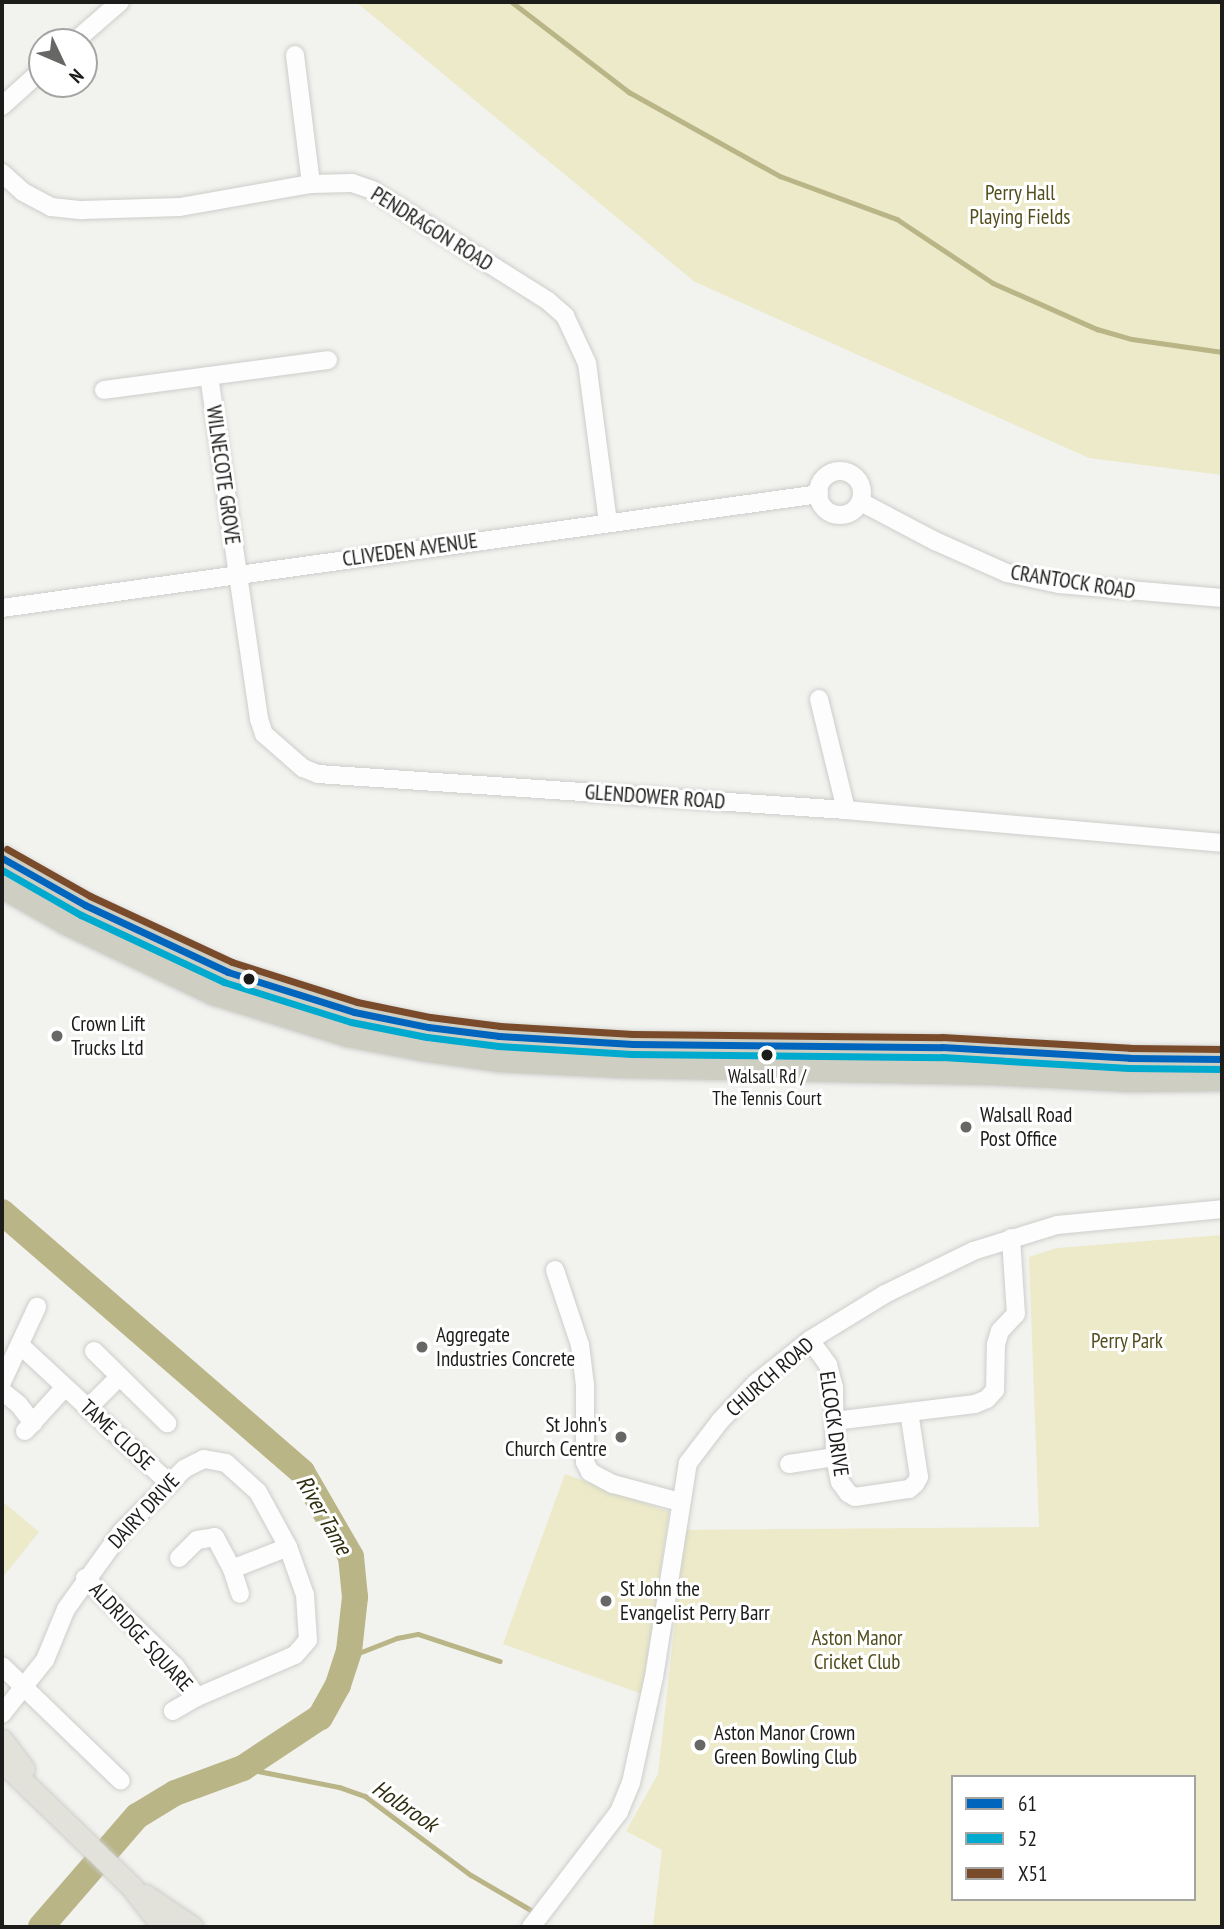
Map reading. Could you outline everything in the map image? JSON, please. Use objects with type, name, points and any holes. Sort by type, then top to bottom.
[{"type":"highway","points":[[2,858],[85,905],[228,972],[354,1012],[428,1027],[499,1036],[633,1044],[942,1047],[1130,1058],[1222,1059]]},
{"type":"highway","points":[[2,886],[67,923],[214,993],[348,1035],[423,1049],[499,1060],[623,1066],[993,1073],[1130,1080],[1222,1079]]},
{"type":"main road","points":[[2,1740],[58,1812]]},
{"type":"main road","points":[[2,1761],[58,1812],[131,1886],[163,1927]]},
{"type":"main road","points":[[131,1886],[192,1927]]},
{"type":"street","points":[[90,28],[120,2]]},
{"type":"street","points":[[295,55],[310,184]]},
{"type":"street","points":[[2,106],[28,83]]},
{"type":"street","name":"PENDRAGON ROAD","points":[[2,173],[23,192],[51,207],[82,209],[180,207],[310,184],[352,183],[372,190],[548,301],[565,316],[587,363],[608,522]]},
{"type":"street","name":"WILNECOTE GROVE","points":[[104,390],[328,360]]},
{"type":"street","name":"WILNECOTE GROVE","points":[[209,376],[237,574]]},
{"type":"street","points":[[849,473],[862,487],[861,502],[856,509],[841,515],[830,513],[822,506],[819,494],[822,481],[829,474],[849,473]]},
{"type":"street","name":"CLIVEDEN AVENUE","points":[[2,608],[819,494]]},
{"type":"street","name":"CRANTOCK ROAD","points":[[861,502],[935,541],[1007,573],[1114,590],[1222,598]]},
{"type":"street","name":"GLENDOWER ROAD","points":[[237,574],[251,677],[264,734],[290,759],[318,774],[846,810],[1222,844]]},
{"type":"street","points":[[819,699],[846,810]]},
{"type":"street","name":"CHURCH ROAD","points":[[537,1920],[619,1812],[631,1783],[654,1676],[688,1463],[720,1421],[756,1383],[810,1340],[885,1294],[973,1251],[1057,1224],[1222,1209]]},
{"type":"street","points":[[834,1421],[975,1404],[987,1399],[995,1390],[996,1344],[1000,1331],[1016,1314],[1011,1238]]},
{"type":"street","points":[[555,1270],[580,1345],[585,1385],[585,1462],[590,1472],[613,1484],[680,1502]]},
{"type":"street","points":[[2,1382],[37,1307]]},
{"type":"street","name":"ELCOCK DRIVE","points":[[810,1340],[828,1365],[834,1387],[835,1457],[840,1482],[855,1497],[909,1489],[919,1477],[909,1412]]},
{"type":"street","name":"TAME CLOSE","points":[[20,1345],[169,1483]]},
{"type":"street","points":[[94,1351],[118,1378],[167,1423]]},
{"type":"street","points":[[88,1408],[118,1378]]},
{"type":"street","name":"TAME CLOSE","points":[[2,1391],[19,1405],[29,1427],[65,1387]]},
{"type":"street","points":[[789,1464],[835,1457]]},
{"type":"street","name":"DAIRY DRIVE","points":[[2,1714],[45,1660],[66,1609],[85,1578],[122,1531],[184,1469],[204,1459],[226,1463],[258,1492],[288,1547],[305,1595],[308,1640],[295,1655],[197,1697],[173,1711]]},
{"type":"street","points":[[180,1558],[197,1540],[215,1537],[232,1569],[240,1594]]},
{"type":"street","points":[[232,1569],[288,1547]]},
{"type":"street","name":"ALDRIDGE SQUARE","points":[[85,1578],[175,1667],[197,1697]]},
{"type":"street","points":[[2,1666],[121,1782]]},
{"type":"green space","name":"Perry Hall Playing Fields","points":[[356,2],[1222,2],[1222,475],[1089,458],[695,282]]},
{"type":"green space","name":"Perry Park","points":[[1222,1235],[1222,1927],[653,1927],[662,1850],[626,1831],[658,1774],[685,1530],[1039,1527],[1029,1257],[1057,1248]]},
{"type":"green space","points":[[565,1474],[669,1512],[642,1694],[503,1644]]},
{"type":"green space","points":[[2,1501],[39,1532],[2,1578]]},
{"type":"waterway","points":[[512,2],[629,92],[780,176],[897,219],[993,283],[1097,329],[1132,339],[1222,352]]},
{"type":"waterway","name":"River Tame","points":[[2,1212],[302,1472],[351,1557],[355,1597],[349,1651],[338,1685],[320,1717],[243,1768],[175,1793],[137,1816],[41,1927]]},
{"type":"waterway","points":[[346,1658],[397,1638],[418,1634],[500,1661]]},
{"type":"waterway","name":"Holbrook","points":[[243,1768],[339,1787],[365,1796],[471,1875],[531,1910]]},
{"type":"transit line","name":"X51","points":[[7,849],[90,896],[232,962],[357,1002],[430,1017],[500,1026],[633,1034],[942,1037],[1130,1048],[1222,1049]]},
{"type":"transit line","name":"61","points":[[2,858],[85,905],[228,972],[354,1012],[428,1027],[499,1036],[633,1044],[942,1047],[1130,1058],[1222,1059]]},
{"type":"transit line","name":"52","points":[[2,870],[81,915],[224,982],[351,1022],[427,1037],[498,1046],[632,1054],[942,1057],[1129,1068],[1222,1069]]},
{"type":"place","name":"Crown Lift Trucks Ltd","points":[[57,1036]]},
{"type":"place","name":"Walsall Rd / The Tennis Court","points":[[767,1055]]},
{"type":"place","name":"Walsall Road Post Office","points":[[966,1127]]},
{"type":"place","name":"Aggregate Industries Concrete","points":[[422,1347]]},
{"type":"place","name":"St John's Church Centre","points":[[621,1437]]},
{"type":"place","name":"St John the Evangelist Perry Barr","points":[[606,1601]]},
{"type":"place","name":"Aston Manor Crown Green Bowling Club","points":[[700,1745]]},
{"type":"park label","name":"Aston Manor Cricket Club","points":[[857,1650]]}]
